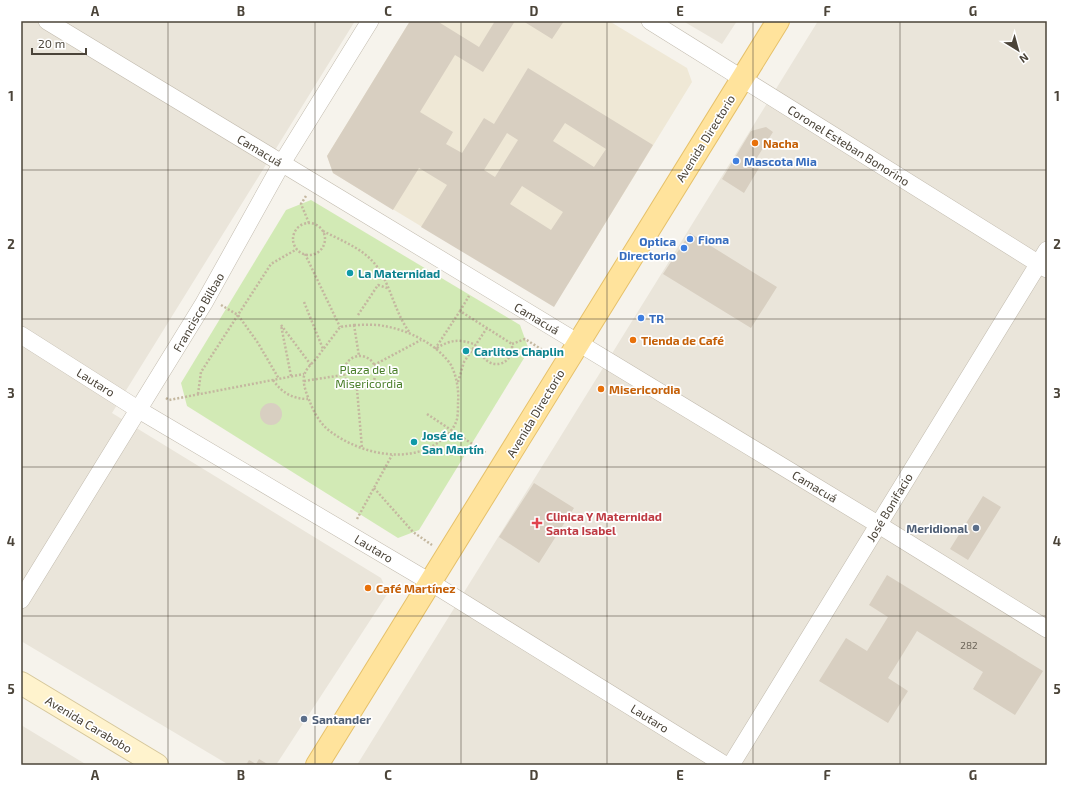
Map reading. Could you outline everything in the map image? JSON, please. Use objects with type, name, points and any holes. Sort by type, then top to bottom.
[{"type":"main road","name":"Avenida Directorio","points":[[317,765],[778,21]]},
{"type":"main road","name":"Avenida Carabobo","points":[[21,684],[157,765]]},
{"type":"street","name":"Camacuá","points":[[48,21],[879,525],[1047,629]]},
{"type":"street","name":"Francisco Bilbao","points":[[21,600],[139,410],[207,297],[282,163],[370,21]]},
{"type":"street","name":"Coronel Esteban Bonorino","points":[[650,21],[1042,267]]},
{"type":"street","name":"José Bonifacio","points":[[731,765],[879,525],[1042,267],[1047,250]]},
{"type":"street","name":"Lautaro","points":[[21,335],[139,410],[430,582],[725,765]]},
{"type":"path","points":[[301,204],[310,223]]},
{"type":"path","points":[[323,231],[325,241],[323,247],[315,254],[305,254],[297,249],[293,240],[296,230],[304,223],[310,223],[315,224],[323,231],[368,256],[379,270],[401,321],[411,334]]},
{"type":"path","points":[[198,394],[201,372],[271,264],[297,249]]},
{"type":"path","points":[[305,254],[340,327]]},
{"type":"path","points":[[358,315],[378,285],[388,288]]},
{"type":"path","points":[[304,302],[323,349]]},
{"type":"path","points":[[227,308],[238,315],[258,343],[279,379]]},
{"type":"path","points":[[435,349],[460,311],[512,344]]},
{"type":"path","points":[[291,376],[280,325],[311,365]]},
{"type":"path","points":[[354,325],[359,356]]},
{"type":"path","points":[[458,383],[451,365],[435,349],[403,330],[383,326],[354,325],[340,327],[304,374],[308,398],[315,413],[330,431],[346,441],[362,448],[392,455],[413,453],[430,448],[444,438],[451,430],[457,419],[458,383],[464,362],[487,328]]},
{"type":"path","points":[[512,344],[525,339],[565,364]]},
{"type":"path","points":[[374,365],[422,340]]},
{"type":"path","points":[[435,349],[448,342],[465,341],[476,345]]},
{"type":"path","points":[[472,350],[480,350],[489,363],[499,364],[508,360],[511,355],[512,344]]},
{"type":"path","points":[[359,356],[369,359],[374,365],[376,374],[375,379],[368,387],[352,387],[348,384],[343,375],[345,364],[354,357],[359,356]]},
{"type":"path","points":[[169,400],[304,374]]},
{"type":"path","points":[[304,381],[343,375]]},
{"type":"path","points":[[274,380],[283,390],[294,398],[308,398]]},
{"type":"path","points":[[357,388],[362,448]]},
{"type":"path","points":[[427,414],[472,444]]},
{"type":"path","points":[[360,514],[392,455]]},
{"type":"path","points":[[374,488],[413,532]]},
{"type":"shaded area","points":[[21,21],[355,21],[112,413],[381,578],[388,593],[276,765],[229,765],[21,641]]},
{"type":"shaded area","points":[[410,21],[609,21],[687,68],[692,82],[568,284],[457,248],[333,173],[327,156]]},
{"type":"shaded area","points":[[683,21],[737,21],[722,44]]},
{"type":"shaded area","points":[[818,21],[1047,21],[1047,765],[357,765]]},
{"type":"shaded area","points":[[21,725],[87,765],[21,765]]},
{"type":"green space","name":"Plaza de la Misericordia","points":[[311,200],[520,325],[529,350],[419,530],[398,538],[187,406],[181,383],[286,210]]},
{"type":"building","points":[[410,21],[437,21],[479,47],[495,21],[515,21],[483,72],[455,55],[420,112],[453,132],[446,144],[462,153],[484,118],[494,124],[528,68],[653,145],[554,307],[421,227],[447,185],[419,168],[393,210],[333,173],[327,156]],"holes":[[[565,123],[606,149],[594,167],[553,141]],[[507,133],[518,140],[495,177],[484,170]],[[522,186],[563,212],[551,230],[510,204]]]},
{"type":"building","points":[[523,21],[564,21],[552,39]]},
{"type":"building","points":[[766,127],[773,132],[753,164],[759,168],[744,193],[722,179],[751,131]]},
{"type":"building","points":[[690,233],[777,287],[751,328],[663,274]]},
{"type":"building","points":[[271,403],[279,406],[282,414],[279,422],[271,425],[263,422],[260,414],[263,406]]},
{"type":"building","name":"Clinica Y Maternidad Santa Isabel","points":[[534,483],[574,508],[539,563],[499,537]]},
{"type":"building","name":"Meridional","points":[[983,496],[1001,507],[968,560],[950,549]]},
{"type":"building","points":[[887,575],[1043,671],[1015,715],[973,689],[983,672],[917,631],[888,678],[908,691],[888,723],[819,681],[846,638],[867,651],[888,617],[869,605]]},
{"type":"building","points":[[259,759],[269,765],[246,765],[249,760],[256,764]]},
{"type":"place","name":"Nacha","points":[[755,143]]},
{"type":"place","name":"Mascota Mia","points":[[736,161]]},
{"type":"place","name":"Fiona","points":[[690,239]]},
{"type":"place","name":"Optica Directorio","points":[[684,248]]},
{"type":"place","name":"La Maternidad","points":[[350,273]]},
{"type":"place","name":"TR","points":[[641,318]]},
{"type":"place","name":"Tienda de Café","points":[[633,340]]},
{"type":"place","name":"Carlitos Chaplin","points":[[466,351]]},
{"type":"place","name":"Misericordia","points":[[601,389]]},
{"type":"place","name":"José de San Martín","points":[[414,442]]},
{"type":"place","name":"Clinica Y Maternidad Santa Isabel","points":[[537,523]]},
{"type":"place","name":"Meridional","points":[[976,528]]},
{"type":"place","name":"Café Martínez","points":[[368,588]]},
{"type":"place","name":"Santander","points":[[304,719]]}]
